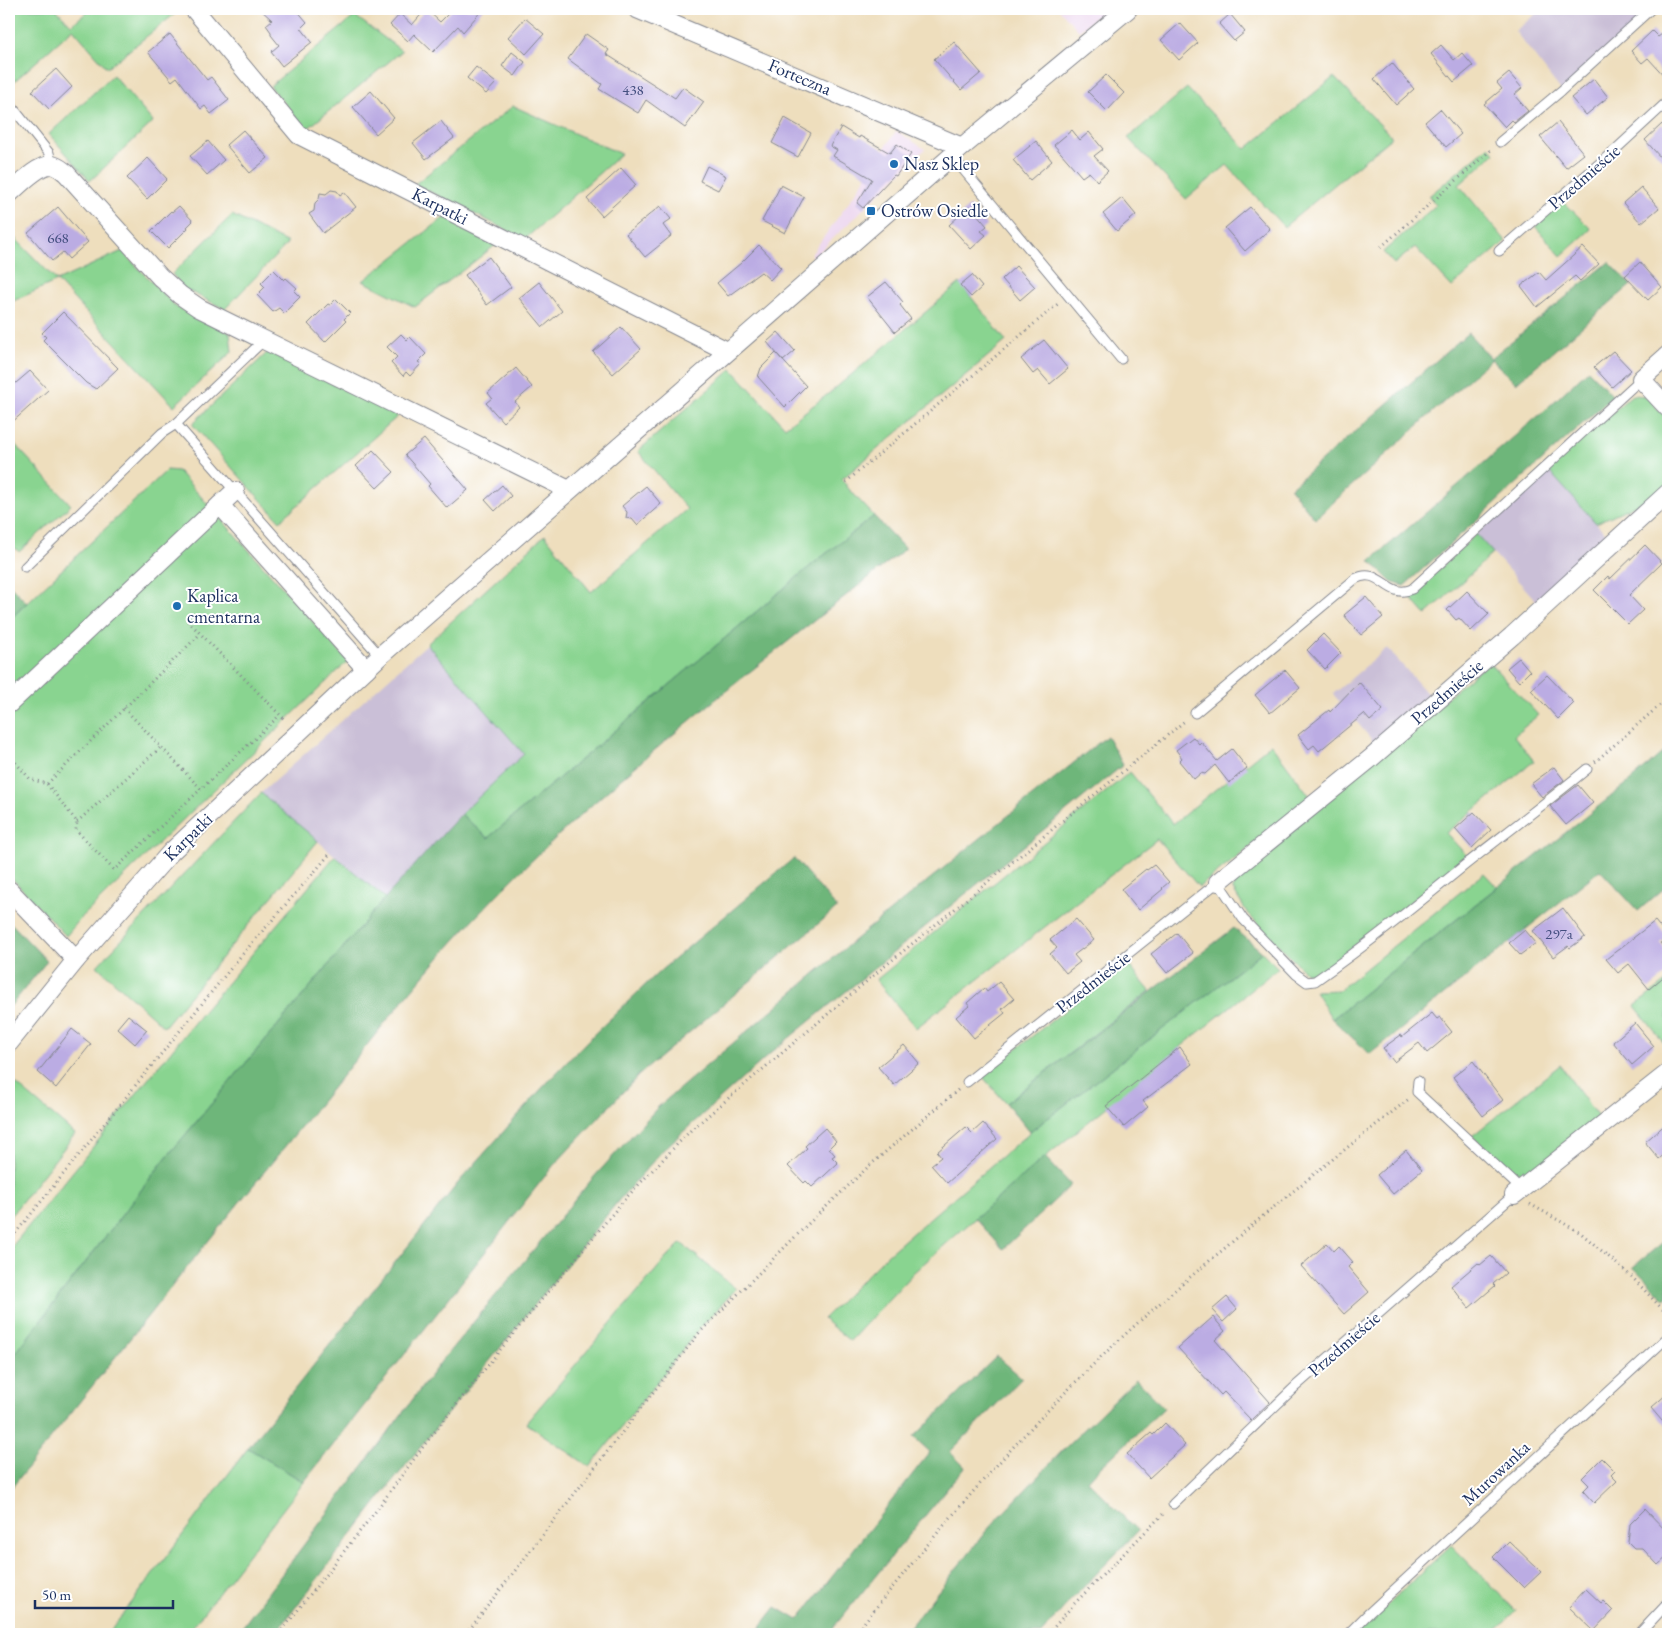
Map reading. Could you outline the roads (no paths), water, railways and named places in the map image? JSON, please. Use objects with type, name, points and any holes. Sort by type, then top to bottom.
[{"type":"street","name":"Karpatki","points":[[194,9],[299,135],[727,351]]},
{"type":"street","name":"Forteczna","points":[[639,9],[957,151]]},
{"type":"street","name":"Karpatki","points":[[9,1043],[76,960],[171,852],[380,656],[957,151],[1128,9]]},
{"type":"street","points":[[9,194],[42,167],[52,165],[60,168],[180,296],[199,308],[264,341],[569,490]]},
{"type":"street","points":[[1668,355],[1641,379],[1668,408]]},
{"type":"street","points":[[9,704],[235,491]]},
{"type":"street","name":"Przedmieście","points":[[1218,882],[1370,759],[1567,586],[1668,493]]},
{"type":"street","points":[[220,505],[366,669]]},
{"type":"street","points":[[9,890],[76,960]]},
{"type":"street","name":"Przedmieście","points":[[1517,1192],[1668,1073]]},
{"type":"lane","points":[[1500,142],[1651,9]]},
{"type":"lane","name":"Przedmieście","points":[[1499,251],[1668,101]]},
{"type":"lane","points":[[9,103],[49,153],[52,165]]},
{"type":"lane","name":"Forteczna","points":[[957,151],[1068,296],[1121,359]]},
{"type":"lane","points":[[25,567],[162,433],[176,424],[264,341]]},
{"type":"lane","points":[[1195,713],[1361,575],[1374,576],[1394,590],[1406,592],[1412,589],[1641,379]]},
{"type":"lane","points":[[176,424],[380,656]]},
{"type":"lane","points":[[1218,882],[1243,918],[1296,974],[1307,982],[1315,981],[1511,828],[1534,813],[1587,769]]},
{"type":"lane","name":"Przedmieście","points":[[967,1082],[1218,882]]},
{"type":"lane","points":[[1418,1081],[1417,1092],[1517,1192]]},
{"type":"lane","name":"Przedmieście","points":[[1173,1504],[1296,1386],[1517,1192]]},
{"type":"lane","name":"Murowanka","points":[[1348,1634],[1668,1337]]},
{"type":"lane","points":[[1639,1634],[1668,1603]]},
{"type":"place","name":"Nasz Sklep","points":[[894,164]]},
{"type":"place","name":"Ostrów Osiedle","points":[[871,211]]},
{"type":"place","name":"Kaplica cmentarna","points":[[177,606]]}]
